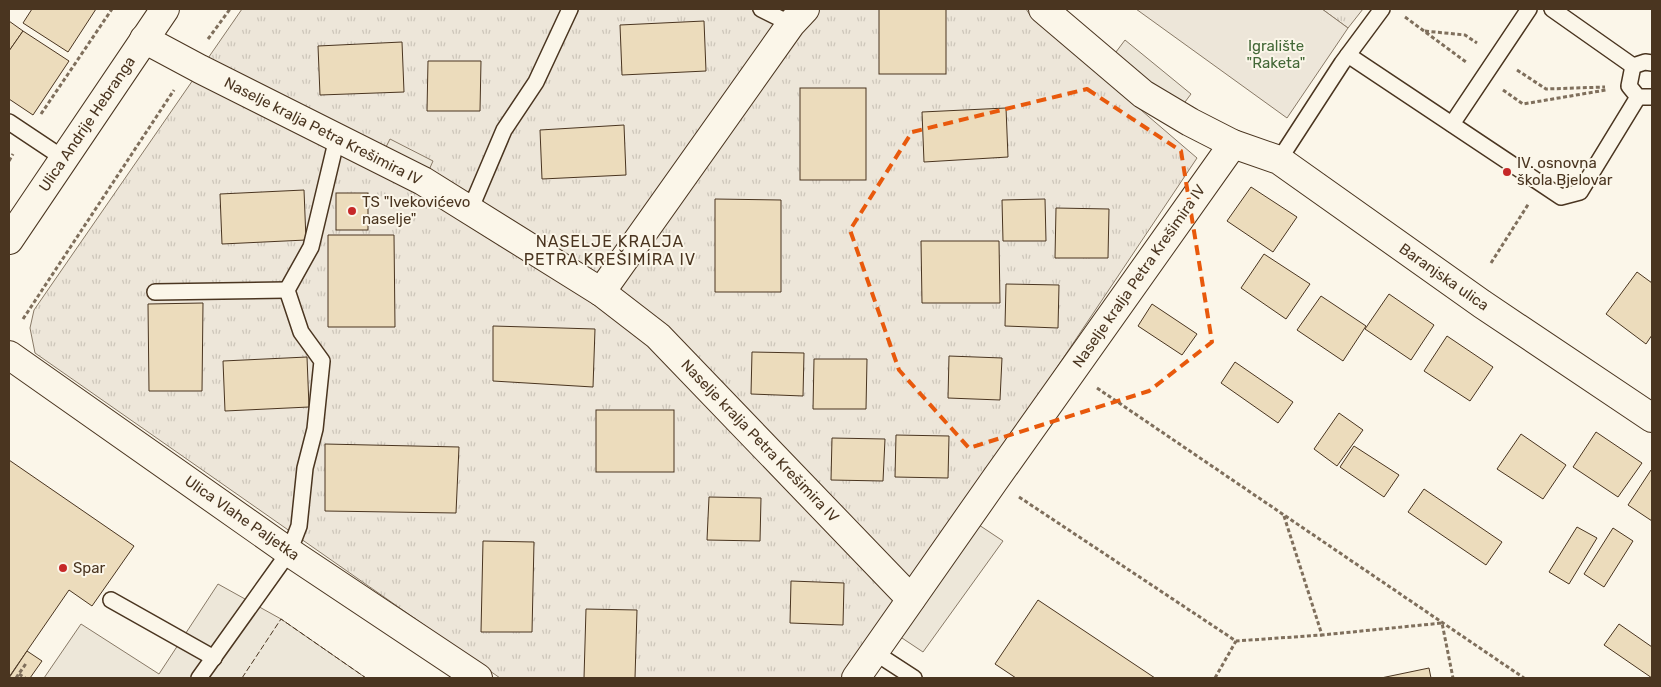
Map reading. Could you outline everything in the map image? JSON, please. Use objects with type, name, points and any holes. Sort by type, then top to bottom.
[{"type":"street","name":"Ulica Andrije Hebranga","points":[[9,240],[165,9]]},
{"type":"street","points":[[1043,9],[1142,94],[1233,144]]},
{"type":"street","points":[[601,292],[798,16]]},
{"type":"street","name":"Naselje kralja Petra Krešimira IV","points":[[144,39],[423,181],[601,292],[658,336],[910,599]]},
{"type":"street","name":"Naselje kralja Petra Krešimira IV","points":[[856,678],[1233,144]]},
{"type":"street","name":"Baranjska ulica","points":[[1233,144],[1279,160],[1482,304],[1652,418]]},
{"type":"street","name":"Ulica Vlahe Paljetka","points":[[9,355],[289,552],[478,678]]},
{"type":"lane","points":[[470,210],[504,130],[536,82],[570,9]]},
{"type":"lane","points":[[761,9],[798,16]]},
{"type":"lane","points":[[1279,160],[1348,55],[1382,9]]},
{"type":"lane","points":[[1452,124],[1529,9]]},
{"type":"lane","points":[[1348,55],[1561,197],[1580,192],[1640,93],[1633,66],[1552,9]]},
{"type":"lane","points":[[1633,66],[1645,62],[1652,63]]},
{"type":"lane","points":[[9,122],[64,158]]},
{"type":"lane","points":[[199,678],[289,552],[299,526],[305,468],[315,429],[322,360],[301,332],[287,290],[311,247],[337,138]]},
{"type":"lane","points":[[155,292],[287,290]]},
{"type":"lane","points":[[112,600],[214,658]]},
{"type":"lane","points":[[874,652],[914,678]]},
{"type":"path","points":[[9,161],[112,9]]},
{"type":"path","points":[[23,319],[191,64],[230,9]]},
{"type":"path","points":[[1402,14],[1470,65]]},
{"type":"path","points":[[1425,31],[1466,36],[1482,46]]},
{"type":"path","points":[[1514,68],[1546,89],[1640,93]]},
{"type":"path","points":[[1500,87],[1523,104],[1640,93]]},
{"type":"path","points":[[1491,264],[1541,183]]},
{"type":"path","points":[[1072,370],[1524,678]]},
{"type":"path","points":[[994,481],[1236,641],[1322,635],[1442,622]]},
{"type":"path","points":[[1284,515],[1322,635]]},
{"type":"path","points":[[1442,622],[1453,678]]},
{"type":"path","points":[[1215,678],[1236,641]]},
{"type":"path","points":[[16,678],[27,662]]},
{"type":"path","points":[[19,674],[25,678]]},
{"type":"highlighted area","points":[[1087,89],[1181,151],[1212,342],[1149,391],[969,448],[899,370],[850,230],[912,132]]},
{"type":"green space","points":[[242,9],[1026,9],[1030,15],[1197,158],[981,481],[845,678],[500,678],[35,353],[30,328],[34,310]]},
{"type":"green space","name":"Igralište \"Raketa\"","points":[[1136,9],[1322,9],[1348,28],[1287,118]]},
{"type":"green space","points":[[1322,9],[1363,9],[1348,28]]},
{"type":"shaded area","points":[[1125,40],[1191,94],[1176,114],[1107,64]]},
{"type":"shaded area","points":[[390,139],[433,161],[425,179],[381,157]]},
{"type":"shaded area","points":[[979,525],[1003,541],[923,652],[899,636]]},
{"type":"shaded area","points":[[218,584],[281,619],[366,678],[44,678],[81,624],[159,674]]},
{"type":"building","points":[[32,9],[96,9],[68,52],[23,23]]},
{"type":"building","points":[[879,9],[946,9],[946,74],[879,74]]},
{"type":"building","points":[[9,21],[23,31],[9,51]]},
{"type":"building","points":[[704,21],[706,71],[622,75],[620,25]]},
{"type":"building","points":[[23,31],[69,61],[33,115],[9,99],[9,51]]},
{"type":"building","points":[[402,42],[404,92],[320,95],[318,46]]},
{"type":"building","points":[[428,61],[481,61],[480,111],[427,111]]},
{"type":"building","points":[[800,88],[866,88],[866,180],[800,180]]},
{"type":"building","points":[[1006,108],[1008,157],[924,162],[922,112]]},
{"type":"building","points":[[624,125],[626,175],[542,179],[540,130]]},
{"type":"building","points":[[1251,187],[1297,217],[1273,252],[1227,221]]},
{"type":"building","points":[[304,190],[306,240],[222,244],[220,194]]},
{"type":"building","name":"TS \"Ivekovićevo naselje\"","points":[[336,193],[368,193],[368,230],[336,230]]},
{"type":"building","points":[[715,199],[781,200],[781,292],[715,292]]},
{"type":"building","points":[[1045,199],[1046,241],[1003,241],[1002,200]]},
{"type":"building","points":[[1056,208],[1109,209],[1108,258],[1055,258]]},
{"type":"building","points":[[328,235],[394,235],[395,327],[328,327]]},
{"type":"building","points":[[921,241],[999,241],[1000,303],[922,303]]},
{"type":"building","points":[[1264,254],[1310,284],[1286,319],[1241,288]]},
{"type":"building","points":[[1637,272],[1652,283],[1652,335],[1646,344],[1606,314]]},
{"type":"building","points":[[1006,284],[1059,285],[1058,328],[1005,326]]},
{"type":"building","points":[[1389,294],[1434,325],[1411,360],[1365,329]]},
{"type":"building","points":[[1321,296],[1366,326],[1343,361],[1297,330]]},
{"type":"building","points":[[203,303],[202,391],[149,391],[148,304]]},
{"type":"building","points":[[1152,304],[1197,334],[1182,355],[1138,326]]},
{"type":"building","points":[[493,326],[595,329],[593,387],[493,381]]},
{"type":"building","points":[[1447,336],[1493,367],[1470,401],[1424,371]]},
{"type":"building","points":[[752,352],[804,353],[803,396],[751,394]]},
{"type":"building","points":[[949,356],[1002,358],[1000,400],[948,398]]},
{"type":"building","points":[[307,357],[309,407],[225,411],[223,361]]},
{"type":"building","points":[[814,359],[867,359],[866,409],[813,409]]},
{"type":"building","points":[[1235,362],[1293,402],[1278,423],[1221,383]]},
{"type":"building","points":[[596,410],[674,410],[674,472],[596,472]]},
{"type":"building","points":[[1339,413],[1363,430],[1337,466],[1314,449]]},
{"type":"building","points":[[1596,432],[1642,463],[1618,497],[1573,467]]},
{"type":"building","points":[[1521,434],[1566,465],[1543,499],[1497,469]]},
{"type":"building","points":[[896,435],[949,436],[948,478],[895,477]]},
{"type":"building","points":[[832,438],[885,439],[883,481],[831,480]]},
{"type":"building","points":[[325,444],[459,447],[456,513],[325,511]]},
{"type":"building","points":[[1354,446],[1399,475],[1384,497],[1340,467]]},
{"type":"building","name":"Spar","points":[[9,460],[134,546],[92,606],[69,590],[9,677]]},
{"type":"building","points":[[1652,470],[1652,521],[1628,505]]},
{"type":"building","points":[[1424,489],[1502,542],[1486,565],[1408,512]]},
{"type":"building","points":[[709,497],[761,498],[760,541],[707,540]]},
{"type":"building","points":[[1577,527],[1597,538],[1569,584],[1549,572]]},
{"type":"building","points":[[1613,528],[1633,541],[1604,587],[1584,574]]},
{"type":"building","points":[[483,541],[534,542],[532,632],[481,632]]},
{"type":"building","points":[[791,581],[844,583],[843,625],[790,623]]},
{"type":"building","points":[[1038,600],[1155,678],[1016,678],[995,664]]},
{"type":"building","points":[[586,609],[637,610],[635,678],[584,678]]},
{"type":"building","points":[[1619,624],[1652,647],[1652,678],[1604,645]]},
{"type":"building","points":[[27,651],[42,661],[30,678],[9,678]]},
{"type":"building","points":[[1429,668],[1431,678],[1381,678]]},
{"type":"fence","points":[[242,678],[281,619],[366,678]]},
{"type":"place","name":"IV. osnovna škola Bjelovar","points":[[1507,172]]},
{"type":"place","name":"TS \"Ivekovićevo naselje\"","points":[[352,211]]},
{"type":"place","name":"Spar","points":[[63,568]]},
{"type":"district","name":"NASELJE KRALJA PETRA KREŠIMIRA IV","points":[[610,250]]}]
